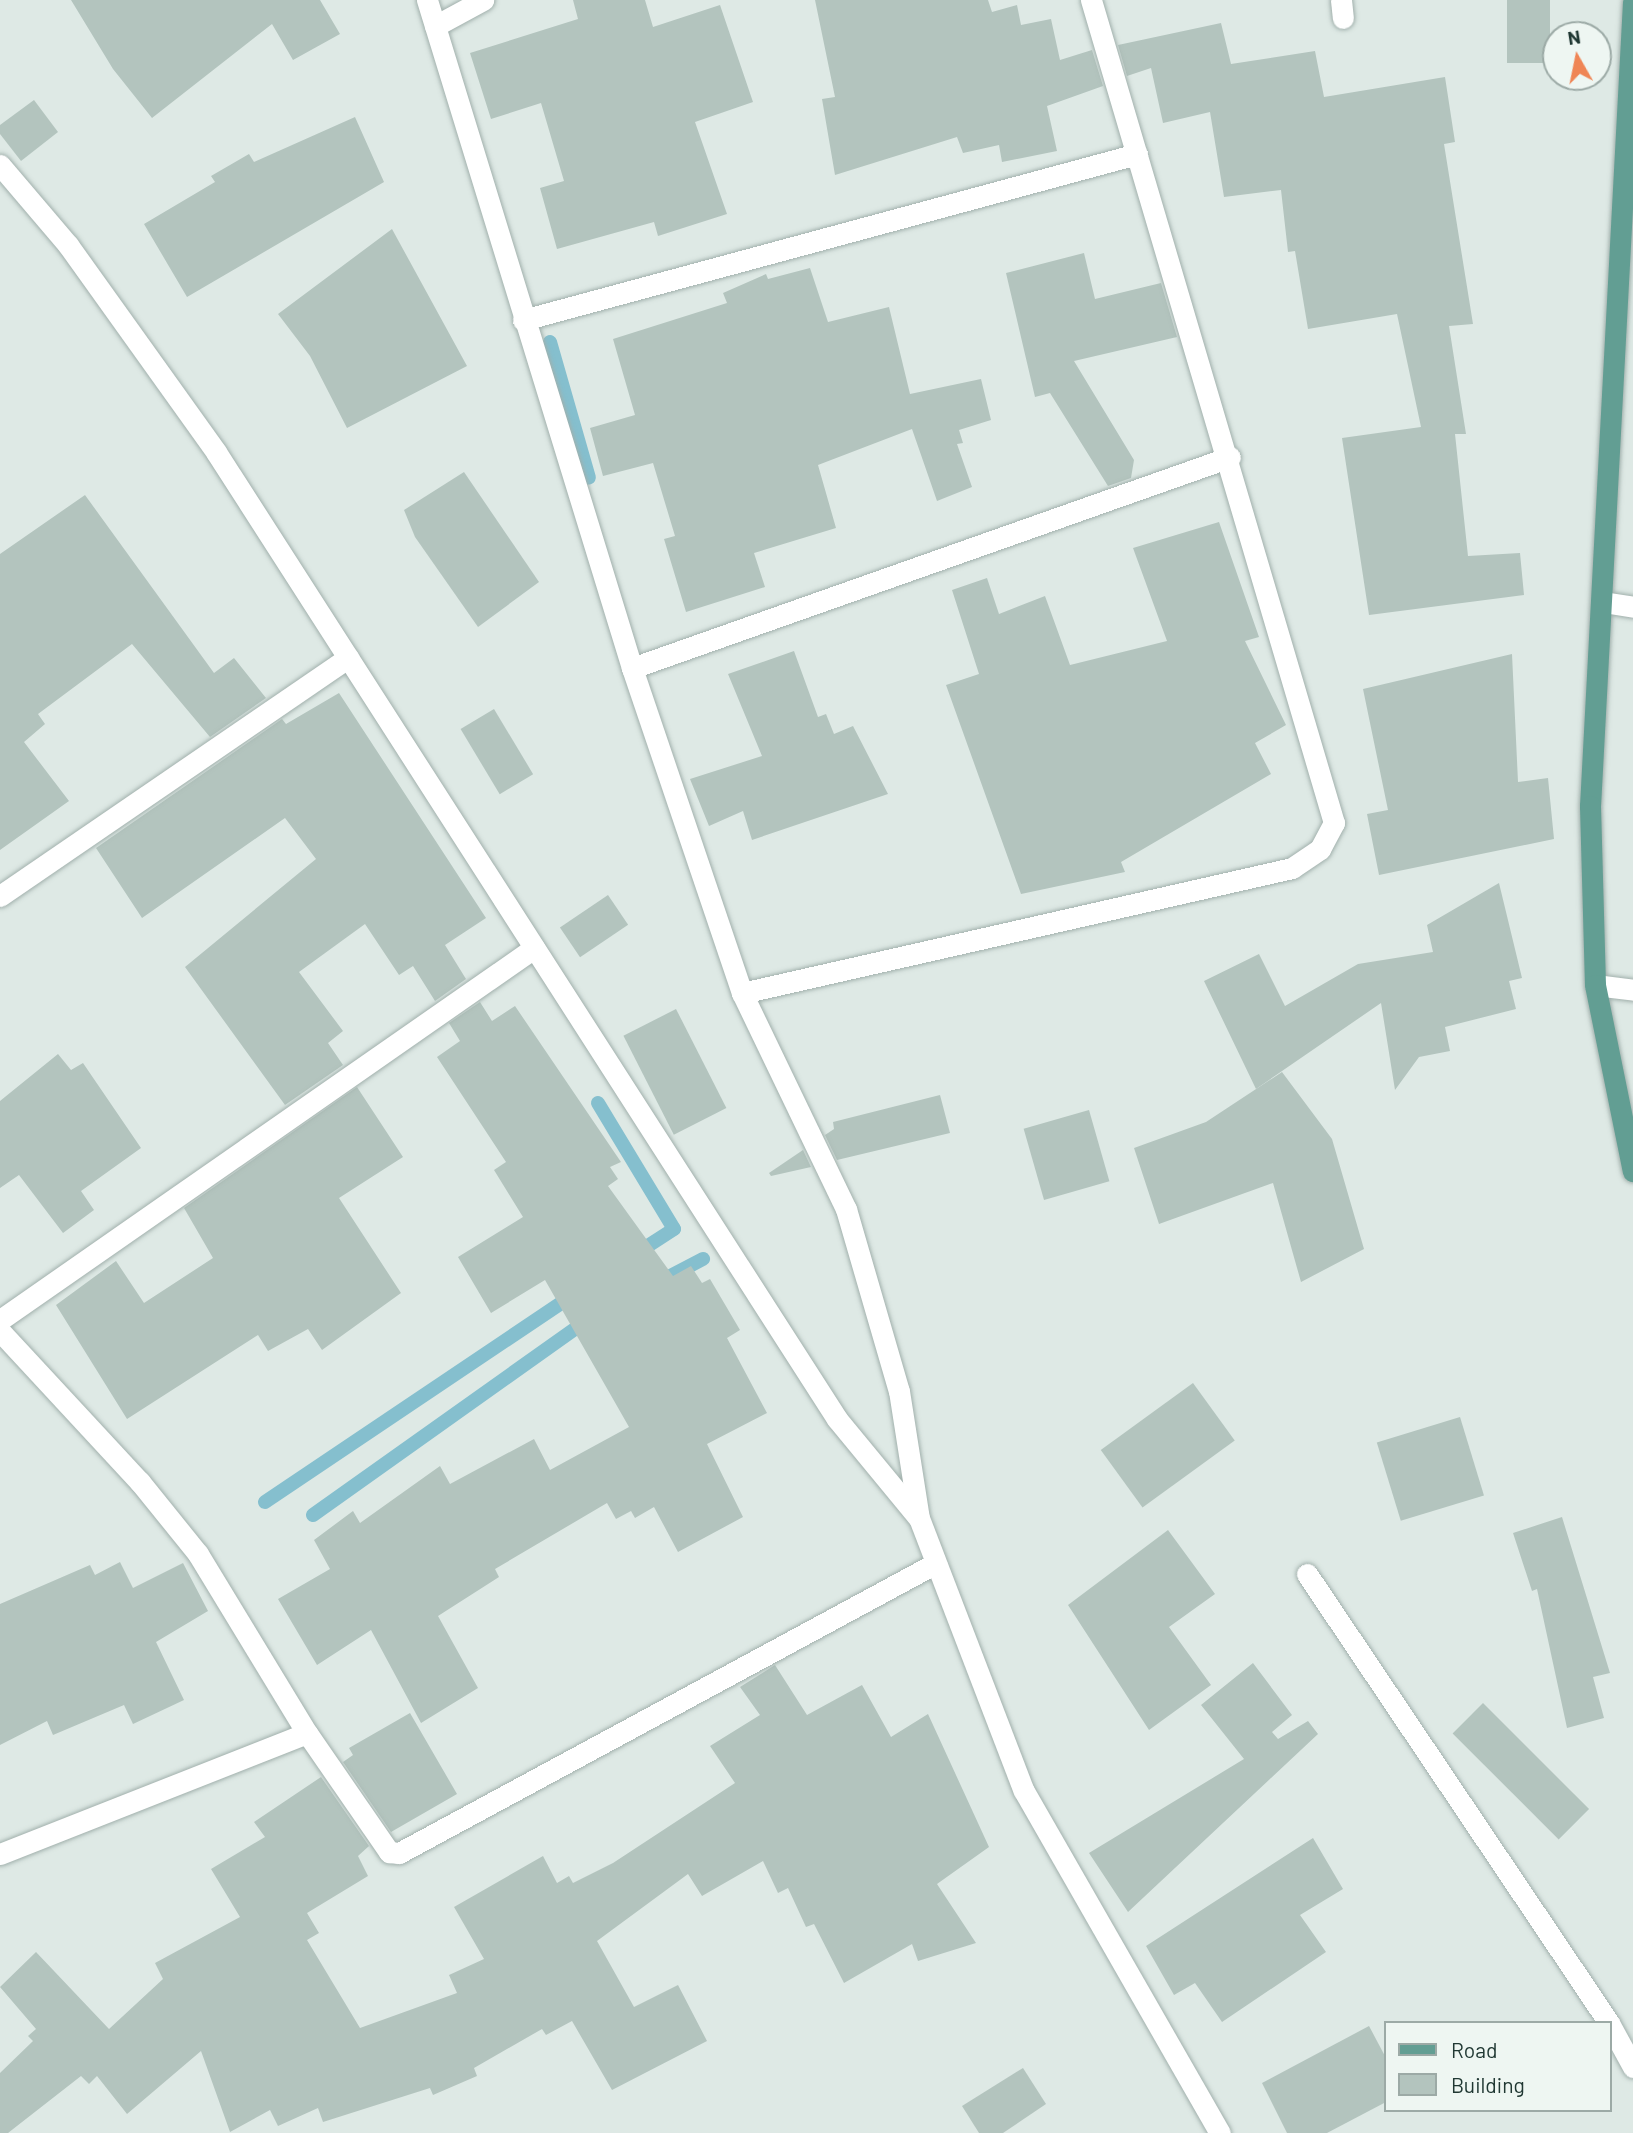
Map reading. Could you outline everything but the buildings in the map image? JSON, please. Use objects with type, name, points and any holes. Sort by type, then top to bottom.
[{"type":"main road","points":[[1633,2],[1626,209],[1590,806],[1595,985],[1633,1171]]},
{"type":"street","points":[[427,0],[523,320],[632,668],[742,993],[846,1209],[900,1391],[919,1518],[1024,1791],[1220,2133]]},
{"type":"street","points":[[435,26],[484,0]]},
{"type":"street","points":[[742,993],[1292,868],[1320,849],[1334,823],[1230,457],[1091,0]]},
{"type":"street","points":[[523,320],[1138,153]]},
{"type":"street","points":[[0,165],[68,244],[216,452],[837,1419],[919,1518]]},
{"type":"street","points":[[632,668],[1230,457]]},
{"type":"street","points":[[1603,602],[1633,607]]},
{"type":"street","points":[[0,896],[348,658]]},
{"type":"street","points":[[0,1320],[534,948]]},
{"type":"street","points":[[1595,985],[1633,990]]},
{"type":"street","points":[[0,1331],[140,1482],[198,1553],[307,1733],[381,1846],[399,1853],[936,1563]]},
{"type":"street","points":[[1307,1574],[1608,2021]]},
{"type":"street","points":[[0,1854],[307,1733]]},
{"type":"street","points":[[1612,2028],[1633,2067]]},
{"type":"waterway","points":[[550,342],[589,478]]},
{"type":"waterway","points":[[598,1103],[674,1229],[637,1253]]},
{"type":"waterway","points":[[657,1283],[703,1259]]},
{"type":"waterway","points":[[265,1502],[573,1295]]},
{"type":"waterway","points":[[313,1515],[587,1320]]}]
